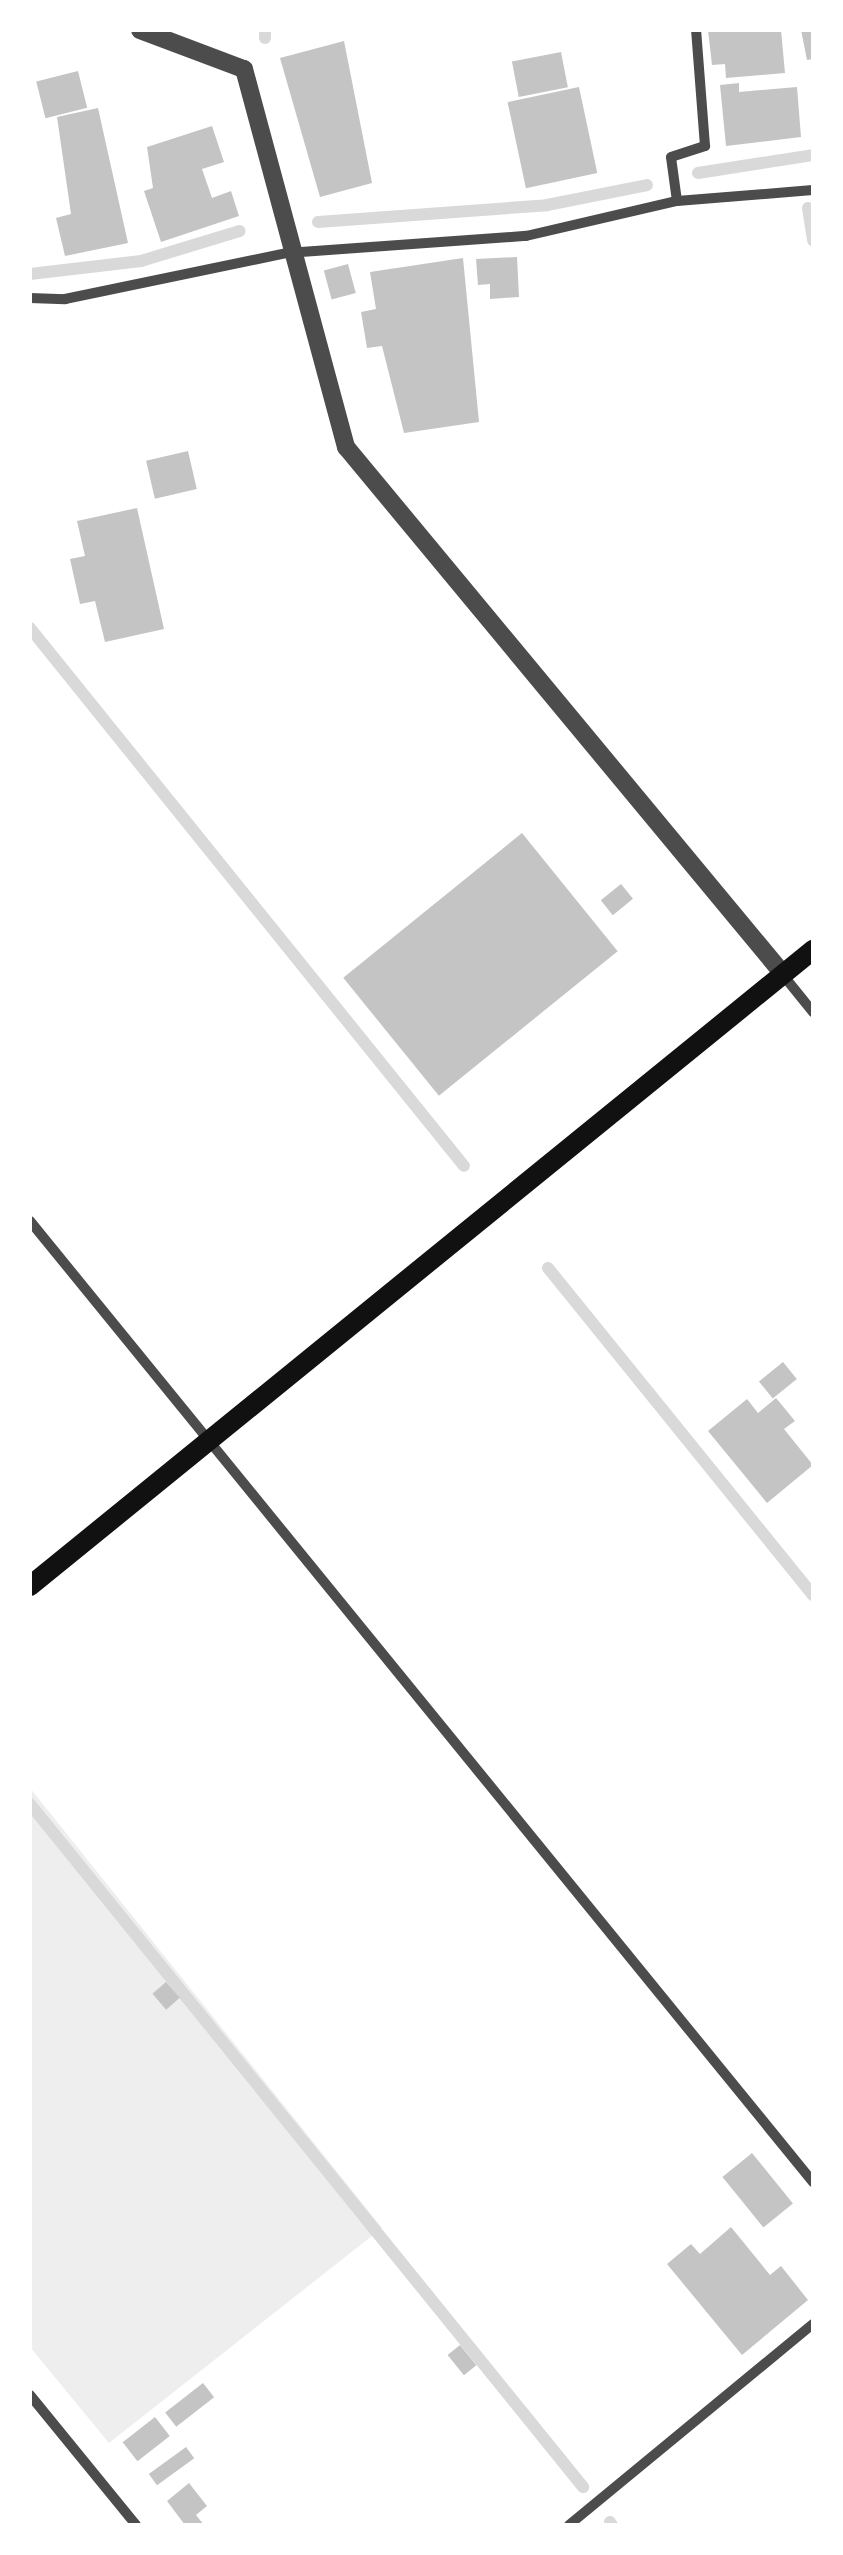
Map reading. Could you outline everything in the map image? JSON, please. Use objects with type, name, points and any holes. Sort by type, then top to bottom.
[{"type":"main road","points":[[30,1586],[813,950]]},
{"type":"street","points":[[140,30],[244,69],[287,253],[346,447],[813,1012]]},
{"type":"street","points":[[677,201],[670,157],[705,146],[696,30]]},
{"type":"street","points":[[30,298],[64,299],[287,253],[526,236],[677,201],[813,190]]},
{"type":"street","points":[[30,1220],[813,2182]]},
{"type":"street","points":[[569,2525],[813,2324]]},
{"type":"street","points":[[30,2395],[136,2525]]},
{"type":"shaded area","points":[[30,1788],[382,2228],[109,2443],[30,2347]]},
{"type":"building","points":[[708,30],[781,30],[785,73],[726,78],[725,64],[712,65]]},
{"type":"building","points":[[801,30],[813,30],[813,59],[807,60]]},
{"type":"building","points":[[344,41],[372,183],[320,197],[280,58]]},
{"type":"building","points":[[561,52],[568,87],[519,97],[512,62]]},
{"type":"building","points":[[78,71],[87,108],[45,118],[36,81]]},
{"type":"building","points":[[739,83],[739,92],[797,87],[801,137],[726,146],[720,85]]},
{"type":"building","points":[[579,87],[597,173],[526,188],[508,102]]},
{"type":"building","points":[[98,108],[128,243],[65,256],[56,218],[71,214],[57,117]]},
{"type":"building","points":[[212,126],[224,162],[202,169],[212,198],[231,191],[239,216],[161,242],[144,191],[153,188],[147,147]]},
{"type":"building","points":[[517,257],[519,297],[490,299],[490,284],[478,285],[476,259]]},
{"type":"building","points":[[463,258],[479,422],[404,433],[382,346],[367,348],[361,312],[376,309],[370,272]]},
{"type":"building","points":[[348,264],[356,293],[332,299],[324,270]]},
{"type":"building","points":[[188,451],[197,489],[155,499],[146,461]]},
{"type":"building","points":[[137,508],[164,629],[105,642],[95,601],[80,604],[70,559],[85,556],[77,521]]},
{"type":"building","points":[[522,833],[618,951],[439,1096],[343,978]]},
{"type":"building","points":[[621,884],[633,899],[613,915],[601,900]]},
{"type":"building","points":[[783,1362],[797,1379],[773,1399],[759,1382]]},
{"type":"building","points":[[776,1398],[795,1421],[784,1429],[813,1465],[767,1503],[708,1431],[747,1399],[758,1413]]},
{"type":"building","points":[[166,1982],[180,1998],[166,2010],[152,1994]]},
{"type":"building","points":[[752,2153],[793,2204],[763,2227],[722,2177]]},
{"type":"building","points":[[731,2227],[770,2275],[781,2266],[808,2300],[742,2355],[667,2264],[691,2244],[700,2254]]},
{"type":"building","points":[[460,2345],[476,2365],[464,2375],[448,2355]]},
{"type":"building","points":[[203,2383],[214,2397],[176,2427],[165,2413]]},
{"type":"building","points":[[155,2417],[170,2436],[137,2461],[123,2442]]},
{"type":"building","points":[[186,2447],[194,2458],[157,2485],[149,2474]]},
{"type":"building","points":[[189,2483],[207,2506],[196,2515],[204,2525],[185,2525],[167,2501]]},
{"type":"waterway","points":[[265,30],[265,38]]},
{"type":"waterway","points":[[698,173],[813,155]]},
{"type":"waterway","points":[[318,222],[547,205],[647,185]]},
{"type":"waterway","points":[[808,208],[813,241]]},
{"type":"waterway","points":[[30,274],[141,261],[240,231]]},
{"type":"waterway","points":[[30,628],[464,1166]]},
{"type":"waterway","points":[[548,1268],[813,1595]]},
{"type":"waterway","points":[[30,1804],[583,2487]]}]
